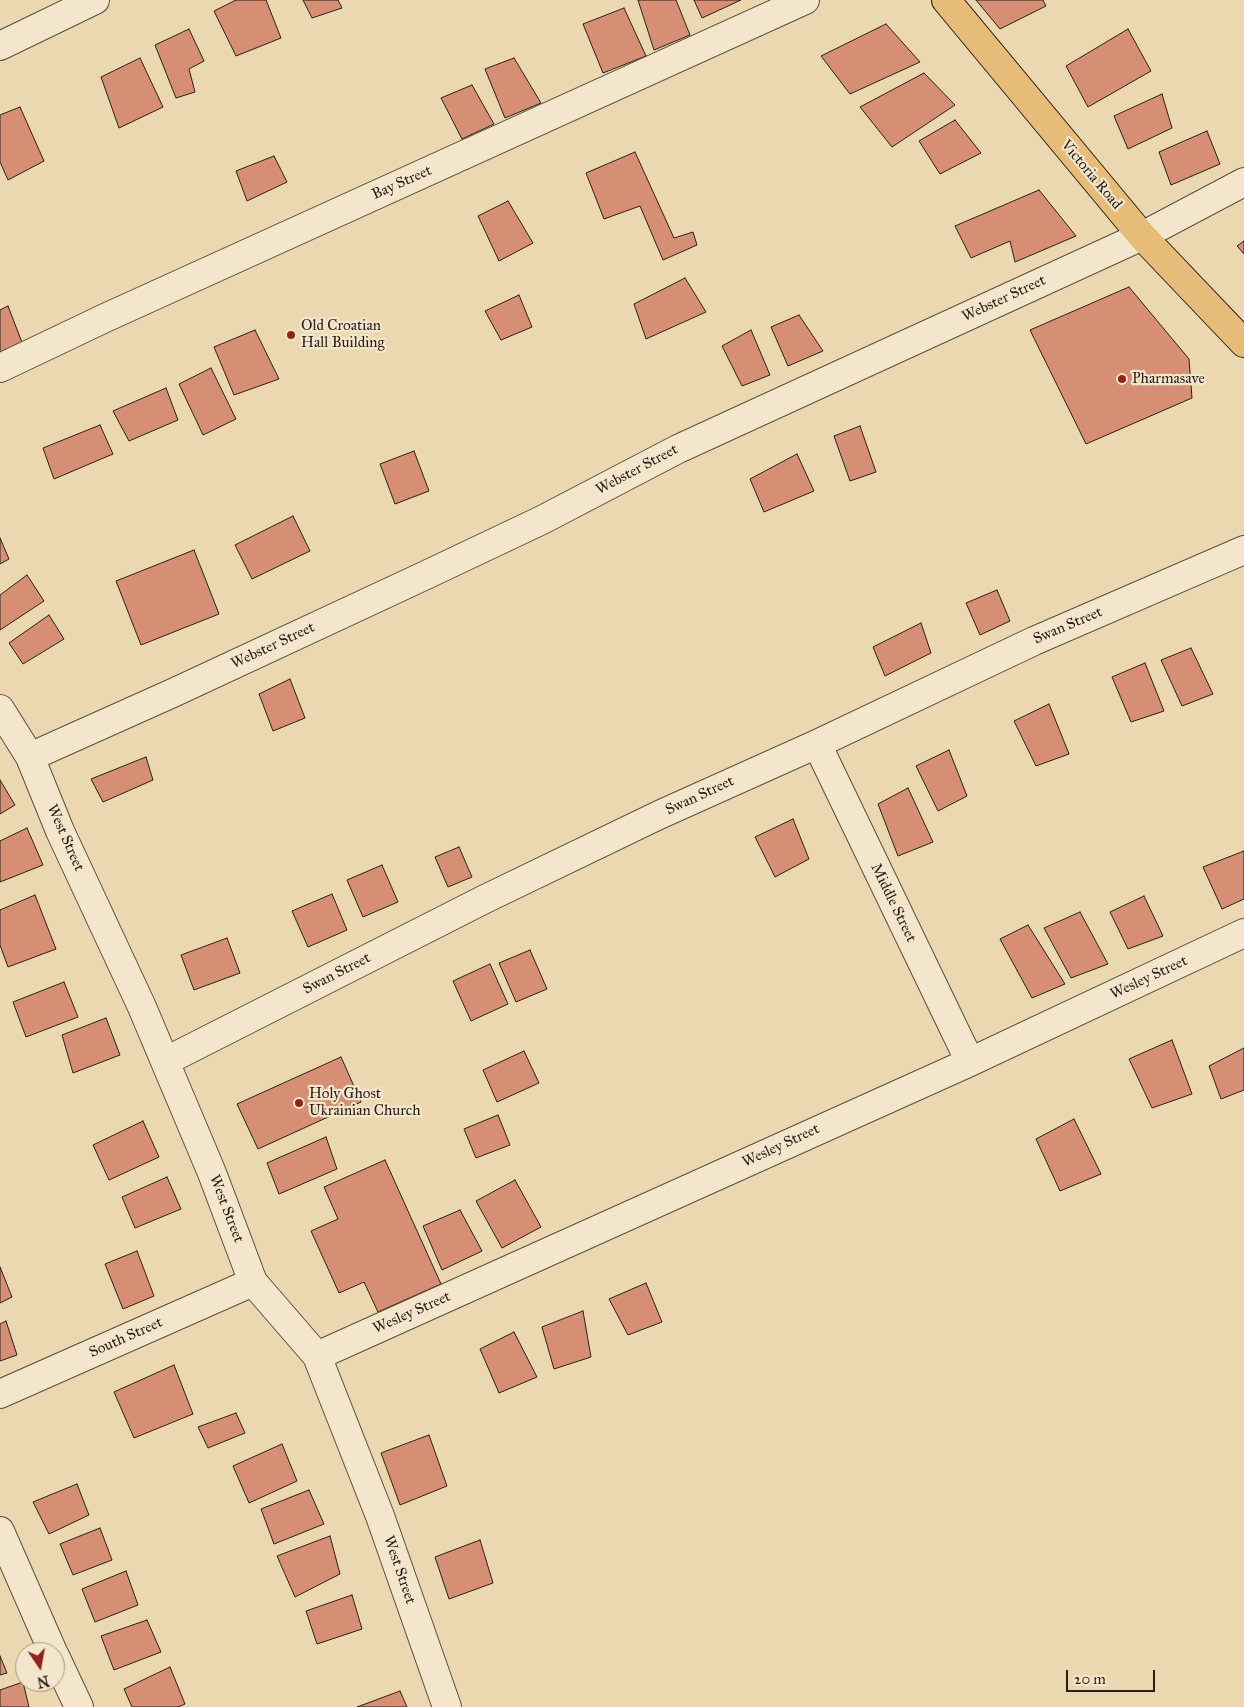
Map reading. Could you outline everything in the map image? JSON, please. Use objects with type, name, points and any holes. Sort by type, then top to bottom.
[{"type":"main road","name":"Victoria Road","points":[[946,0],[1142,236],[1244,344]]},
{"type":"street","points":[[0,46],[95,0]]},
{"type":"street","name":"Bay Street","points":[[0,368],[805,0]]},
{"type":"street","name":"Webster Street","points":[[30,757],[175,692],[542,520],[678,449],[1142,236],[1244,182]]},
{"type":"street","name":"Swan Street","points":[[166,1061],[485,899],[676,807],[817,744],[1034,641],[1244,550]]},
{"type":"street","name":"West Street","points":[[0,709],[30,757],[60,831],[166,1061],[212,1173],[253,1282],[317,1356],[380,1516],[447,1707]]},
{"type":"street","name":"Middle Street","points":[[817,744],[970,1062]]},
{"type":"street","name":"Wesley Street","points":[[317,1356],[970,1062],[1244,933]]},
{"type":"street","name":"South Street","points":[[0,1394],[253,1282]]},
{"type":"street","points":[[0,1531],[49,1642]]},
{"type":"street","points":[[65,1677],[79,1707]]},
{"type":"building","points":[[236,0],[266,0],[281,38],[236,56],[214,11]]},
{"type":"building","points":[[303,0],[338,0],[342,8],[312,18]]},
{"type":"building","points":[[638,0],[676,0],[690,35],[654,50]]},
{"type":"building","points":[[694,0],[741,0],[702,18]]},
{"type":"building","points":[[976,0],[1043,0],[1046,6],[1000,29]]},
{"type":"building","points":[[624,8],[646,56],[603,73],[583,24]]},
{"type":"building","points":[[886,24],[920,62],[850,94],[821,56]]},
{"type":"building","points":[[189,29],[204,61],[189,69],[195,92],[176,98],[155,45]]},
{"type":"building","points":[[1128,29],[1151,71],[1088,107],[1066,66]]},
{"type":"building","points":[[140,58],[163,107],[119,128],[101,77]]},
{"type":"building","points":[[514,58],[541,103],[505,118],[485,69]]},
{"type":"building","points":[[924,73],[955,105],[892,147],[860,107]]},
{"type":"building","points":[[472,85],[494,124],[462,139],[441,98]]},
{"type":"building","points":[[1162,94],[1172,128],[1128,149],[1114,116]]},
{"type":"building","points":[[20,107],[44,161],[8,180],[0,162],[0,115]]},
{"type":"building","points":[[955,120],[981,153],[940,174],[919,141]]},
{"type":"building","points":[[1207,131],[1220,164],[1171,185],[1159,152]]},
{"type":"building","points":[[635,152],[674,238],[693,232],[697,245],[663,260],[640,206],[604,219],[586,173]]},
{"type":"building","points":[[274,156],[287,182],[247,201],[236,171]]},
{"type":"building","points":[[1039,190],[1076,236],[1015,262],[1010,241],[971,258],[955,226]]},
{"type":"building","points":[[508,201],[533,243],[499,261],[478,216]]},
{"type":"building","points":[[1244,241],[1244,254],[1237,246]]},
{"type":"building","points":[[685,278],[706,312],[646,339],[634,304]]},
{"type":"building","name":"Pharmasave","points":[[1129,287],[1189,359],[1192,398],[1086,444],[1030,330]]},
{"type":"building","points":[[519,295],[532,327],[501,340],[485,311]]},
{"type":"building","points":[[8,306],[23,345],[0,356],[0,310]]},
{"type":"building","points":[[799,315],[823,351],[788,366],[771,327]]},
{"type":"building","points":[[255,330],[279,379],[234,395],[214,347]]},
{"type":"building","points":[[751,330],[770,375],[742,386],[722,346]]},
{"type":"building","points":[[211,368],[236,419],[203,435],[179,384]]},
{"type":"building","points":[[166,388],[178,420],[129,441],[113,411]]},
{"type":"building","points":[[100,425],[113,454],[54,479],[43,448]]},
{"type":"building","points":[[860,426],[876,472],[850,481],[834,436]]},
{"type":"building","points":[[414,451],[429,491],[395,504],[380,464]]},
{"type":"building","points":[[797,454],[814,491],[764,512],[750,479]]},
{"type":"building","points":[[293,516],[310,551],[252,579],[235,545]]},
{"type":"building","points":[[0,538],[9,559],[0,564]]},
{"type":"building","points":[[194,550],[219,614],[141,645],[116,581]]},
{"type":"building","points":[[27,575],[44,601],[0,630],[0,595]]},
{"type":"building","points":[[997,590],[1010,621],[980,635],[966,603]]},
{"type":"building","points":[[49,615],[64,639],[23,664],[9,643]]},
{"type":"building","points":[[921,623],[931,653],[885,676],[873,647]]},
{"type":"building","points":[[1191,648],[1213,694],[1182,706],[1161,660]]},
{"type":"building","points":[[1145,663],[1164,711],[1131,722],[1112,677]]},
{"type":"building","points":[[290,679],[305,718],[273,731],[259,694]]},
{"type":"building","points":[[1049,704],[1069,754],[1036,766],[1014,721]]},
{"type":"building","points":[[949,750],[967,796],[938,811],[916,766]]},
{"type":"building","points":[[146,757],[153,780],[103,802],[91,779]]},
{"type":"building","points":[[0,780],[15,805],[0,814]]},
{"type":"building","points":[[908,788],[933,842],[898,856],[878,804]]},
{"type":"building","points":[[793,819],[809,859],[775,877],[755,837]]},
{"type":"building","points":[[27,828],[43,865],[0,882],[0,841]]},
{"type":"building","points":[[459,847],[472,877],[448,887],[435,857]]},
{"type":"building","points":[[1244,851],[1244,899],[1222,909],[1203,867]]},
{"type":"building","points":[[382,865],[398,902],[363,917],[347,880]]},
{"type":"building","points":[[332,894],[347,930],[308,947],[292,911]]},
{"type":"building","points":[[35,895],[56,949],[8,967],[0,945],[0,910]]},
{"type":"building","points":[[1144,896],[1163,936],[1128,949],[1110,912]]},
{"type":"building","points":[[1080,912],[1108,964],[1071,978],[1044,928]]},
{"type":"building","points":[[1028,925],[1065,984],[1032,998],[1000,939]]},
{"type":"building","points":[[227,938],[240,973],[194,990],[181,955]]},
{"type":"building","points":[[530,950],[547,989],[516,1002],[499,963]]},
{"type":"building","points":[[490,964],[508,1004],[471,1021],[453,981]]},
{"type":"building","points":[[64,982],[78,1017],[26,1037],[13,1002]]},
{"type":"building","points":[[106,1018],[120,1055],[73,1073],[62,1035]]},
{"type":"building","points":[[1172,1040],[1192,1094],[1152,1108],[1129,1059]]},
{"type":"building","points":[[1244,1048],[1244,1090],[1221,1099],[1209,1066]]},
{"type":"building","points":[[524,1051],[539,1083],[497,1102],[483,1070]]},
{"type":"building","name":"Holy Ghost Ukrainian Church","points":[[341,1057],[361,1102],[258,1149],[237,1104]]},
{"type":"building","points":[[498,1115],[510,1145],[476,1158],[464,1129]]},
{"type":"building","points":[[1074,1119],[1101,1174],[1060,1191],[1036,1139]]},
{"type":"building","points":[[143,1121],[159,1157],[109,1180],[93,1145]]},
{"type":"building","points":[[326,1137],[337,1169],[279,1194],[267,1163]]},
{"type":"building","points":[[385,1160],[441,1284],[378,1312],[364,1282],[339,1293],[311,1231],[338,1219],[324,1187]]},
{"type":"building","points":[[167,1177],[181,1209],[135,1228],[122,1197]]},
{"type":"building","points":[[515,1180],[541,1227],[502,1248],[476,1201]]},
{"type":"building","points":[[460,1210],[482,1251],[442,1270],[423,1226]]},
{"type":"building","points":[[137,1251],[154,1296],[123,1309],[105,1264]]},
{"type":"building","points":[[0,1267],[12,1297],[0,1303]]},
{"type":"building","points":[[646,1283],[662,1322],[628,1335],[609,1299]]},
{"type":"building","points":[[583,1311],[591,1357],[554,1369],[542,1327]]},
{"type":"building","points":[[6,1321],[17,1355],[0,1361],[0,1324]]},
{"type":"building","points":[[514,1332],[537,1377],[499,1393],[480,1349]]},
{"type":"building","points":[[174,1365],[193,1414],[134,1438],[114,1392]]},
{"type":"building","points":[[236,1413],[245,1433],[208,1448],[198,1427]]},
{"type":"building","points":[[429,1435],[447,1486],[400,1505],[381,1453]]},
{"type":"building","points":[[282,1444],[297,1481],[249,1503],[233,1466]]},
{"type":"building","points":[[77,1484],[89,1515],[49,1534],[33,1502]]},
{"type":"building","points":[[309,1490],[324,1524],[274,1544],[261,1509]]},
{"type":"building","points":[[100,1528],[112,1560],[73,1575],[60,1544]]},
{"type":"building","points":[[330,1536],[340,1574],[295,1597],[277,1556]]},
{"type":"building","points":[[480,1540],[493,1583],[449,1599],[435,1557]]},
{"type":"building","points":[[126,1571],[138,1605],[95,1622],[82,1589]]},
{"type":"building","points":[[352,1595],[362,1629],[317,1644],[306,1611]]},
{"type":"building","points":[[147,1620],[161,1652],[114,1670],[101,1636]]},
{"type":"building","points":[[0,1656],[7,1673],[0,1675]]},
{"type":"building","points":[[170,1667],[185,1704],[178,1707],[132,1707],[124,1689]]},
{"type":"building","points":[[15,1685],[15,1692],[25,1692],[29,1707],[0,1707],[0,1690]]},
{"type":"building","points":[[400,1691],[407,1707],[357,1707]]},
{"type":"place","name":"Old Croatian Hall Building","points":[[291,335]]},
{"type":"place","name":"Pharmasave","points":[[1122,379]]},
{"type":"place","name":"Holy Ghost Ukrainian Church","points":[[299,1103]]}]
